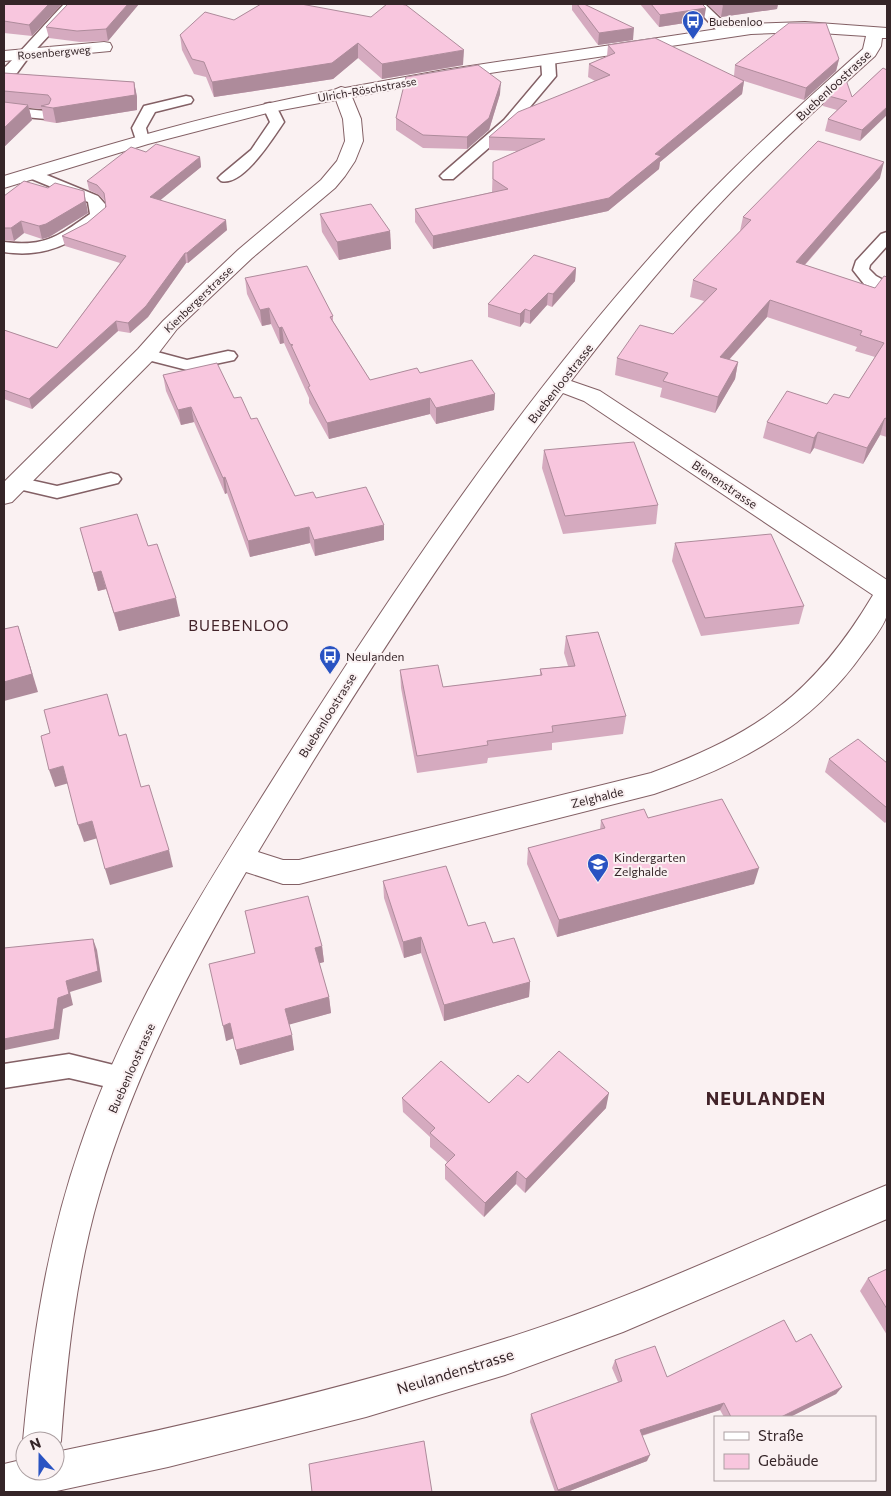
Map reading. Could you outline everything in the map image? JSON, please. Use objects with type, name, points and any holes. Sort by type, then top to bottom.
[{"type":"street","name":"Ulrich-Röschstrasse","points":[[4,182],[142,140],[270,107],[341,92],[726,32],[786,27],[881,32]]},
{"type":"street","name":"Buebenloostrasse","points":[[39,1431],[62,1277],[82,1194],[102,1134],[160,1004],[239,858],[338,696],[416,577],[558,384],[680,236],[760,153],[869,52],[881,32]]},
{"type":"street","name":"Rosenbergweg","points":[[4,56],[104,47]]},
{"type":"street","name":"Kienbergerstrasse","points":[[10,489],[146,354],[170,325],[220,277],[328,184],[340,171],[350,151],[355,133],[351,111],[341,92]]},
{"type":"street","name":"Bienenstrasse","points":[[558,384],[592,396],[887,592]]},
{"type":"street","name":"Zelghalde","points":[[239,858],[283,872],[299,872],[654,783],[692,769],[761,736],[793,713],[821,689],[844,662],[875,616],[887,592]]},
{"type":"street","name":"Neulandenstrasse","points":[[65,1467],[168,1448],[338,1405],[505,1357],[623,1314],[887,1202]]},
{"type":"lane","points":[[4,72],[12,70],[23,55],[71,4]]},
{"type":"lane","points":[[698,4],[726,32]]},
{"type":"lane","points":[[448,176],[509,123],[550,76],[548,60]]},
{"type":"lane","points":[[142,140],[140,128],[149,109],[186,100]]},
{"type":"lane","points":[[226,178],[256,154],[277,122],[270,107]]},
{"type":"lane","points":[[4,111],[46,115]]},
{"type":"lane","points":[[4,247],[30,249],[60,243],[98,216],[97,204],[93,199],[32,174]]},
{"type":"lane","points":[[887,237],[862,264],[861,270],[870,280],[887,288]]},
{"type":"lane","points":[[146,354],[187,365],[228,356]]},
{"type":"lane","points":[[10,489],[56,492],[111,479]]},
{"type":"lane","points":[[4,1076],[69,1066],[125,1079]]},
{"type":"building","points":[[4,4],[49,4],[29,25],[4,21]]},
{"type":"building","points":[[68,4],[128,4],[106,29],[77,31],[46,27]]},
{"type":"building","points":[[261,4],[301,4],[371,17],[387,4],[406,5],[464,50],[382,64],[358,43],[332,63],[212,82],[204,62],[192,59],[180,35],[205,12],[234,20]]},
{"type":"building","points":[[577,4],[584,4],[634,28],[599,33]]},
{"type":"building","points":[[651,4],[702,4],[706,8],[660,15]]},
{"type":"building","points":[[789,23],[826,23],[839,59],[806,88],[735,65]]},
{"type":"building","points":[[655,38],[744,81],[655,154],[661,156],[609,198],[433,236],[415,209],[508,189],[493,179],[493,162],[545,139],[489,137],[518,112],[610,75],[589,64],[615,53],[608,45]]},
{"type":"building","points":[[478,65],[501,82],[489,118],[467,137],[423,135],[396,118],[406,77]]},
{"type":"building","points":[[883,68],[887,70],[887,107],[862,130],[828,119],[847,101],[825,95],[845,77],[852,97]]},
{"type":"building","points":[[4,73],[134,82],[135,95],[53,108],[41,106],[49,104],[51,99],[48,95],[4,91]]},
{"type":"building","points":[[4,102],[28,105],[4,128]]},
{"type":"building","points":[[818,141],[884,162],[796,262],[875,288],[884,276],[887,277],[887,419],[885,418],[867,448],[818,432],[814,438],[767,422],[787,391],[827,404],[834,394],[849,398],[884,343],[860,335],[862,331],[770,300],[720,357],[738,362],[718,397],[663,381],[668,373],[617,358],[640,325],[673,334],[717,289],[693,280],[751,220],[743,217]]},
{"type":"building","points":[[156,144],[200,157],[150,197],[226,220],[185,253],[146,306],[128,323],[116,321],[29,399],[4,390],[4,330],[57,348],[126,256],[62,236],[87,223],[106,207],[104,193],[97,185],[87,181],[131,147],[146,152]]},
{"type":"building","points":[[24,181],[48,188],[55,183],[84,191],[85,201],[46,224],[39,226],[21,221],[11,228],[4,228],[4,196]]},
{"type":"building","points":[[371,204],[390,231],[337,242],[320,214]]},
{"type":"building","points":[[534,255],[576,268],[553,294],[548,293],[530,311],[525,309],[520,314],[488,304]]},
{"type":"building","points":[[307,266],[333,316],[330,317],[370,380],[417,368],[420,373],[472,360],[495,394],[436,408],[430,398],[327,423],[308,387],[310,386],[291,345],[293,345],[290,344],[282,327],[279,328],[269,308],[260,310],[245,278]]},
{"type":"building","points":[[217,363],[234,398],[241,397],[251,419],[257,418],[295,496],[313,492],[316,498],[366,487],[384,525],[314,540],[309,527],[248,541],[225,477],[223,478],[191,407],[178,410],[163,375]]},
{"type":"building","points":[[634,442],[658,505],[565,516],[544,450]]},
{"type":"building","points":[[137,514],[148,546],[157,544],[176,598],[114,613],[101,571],[93,573],[80,528]]},
{"type":"building","points":[[771,534],[804,606],[705,618],[675,543]]},
{"type":"building","points":[[18,626],[32,674],[4,682],[4,629]]},
{"type":"building","points":[[598,632],[626,716],[552,726],[553,732],[487,741],[488,745],[417,756],[400,670],[438,665],[443,687],[542,675],[540,669],[575,666],[566,636]]},
{"type":"building","points":[[107,694],[119,736],[126,734],[141,787],[149,785],[169,850],[105,869],[92,821],[78,825],[63,766],[49,770],[41,736],[50,733],[44,710]]},
{"type":"building","points":[[858,739],[887,763],[887,808],[829,759]]},
{"type":"building","points":[[722,799],[759,868],[559,920],[528,848],[605,828],[601,820],[644,809],[648,818]]},
{"type":"building","points":[[446,866],[468,926],[485,922],[493,943],[514,938],[530,982],[444,1005],[421,937],[403,942],[383,881]]},
{"type":"building","points":[[308,896],[322,946],[315,948],[329,997],[285,1009],[292,1035],[236,1050],[230,1023],[223,1026],[209,964],[255,953],[245,911]]},
{"type":"building","points":[[93,939],[98,971],[66,981],[69,994],[58,998],[54,1029],[4,1039],[4,948]]},
{"type":"building","points":[[559,1051],[609,1093],[526,1179],[517,1171],[485,1203],[445,1165],[455,1155],[430,1133],[435,1128],[402,1098],[441,1061],[489,1103],[518,1075],[528,1083]]},
{"type":"building","points":[[887,1269],[887,1309],[868,1278]]},
{"type":"building","points":[[784,1320],[796,1342],[811,1334],[842,1387],[783,1416],[730,1416],[724,1403],[640,1430],[650,1455],[558,1490],[531,1414],[622,1381],[615,1360],[655,1346],[667,1377]]},
{"type":"building","points":[[424,1441],[432,1492],[312,1492],[309,1464]]},
{"type":"place","name":"Buebenloo","points":[[693,40]]},
{"type":"place","name":"Neulanden","points":[[330,675]]},
{"type":"place","name":"Kindergarten Zelghalde","points":[[598,883]]},
{"type":"district","name":"BUEBENLOO","points":[[239,625]]},
{"type":"district","name":"NEULANDEN","points":[[766,1098]]}]
